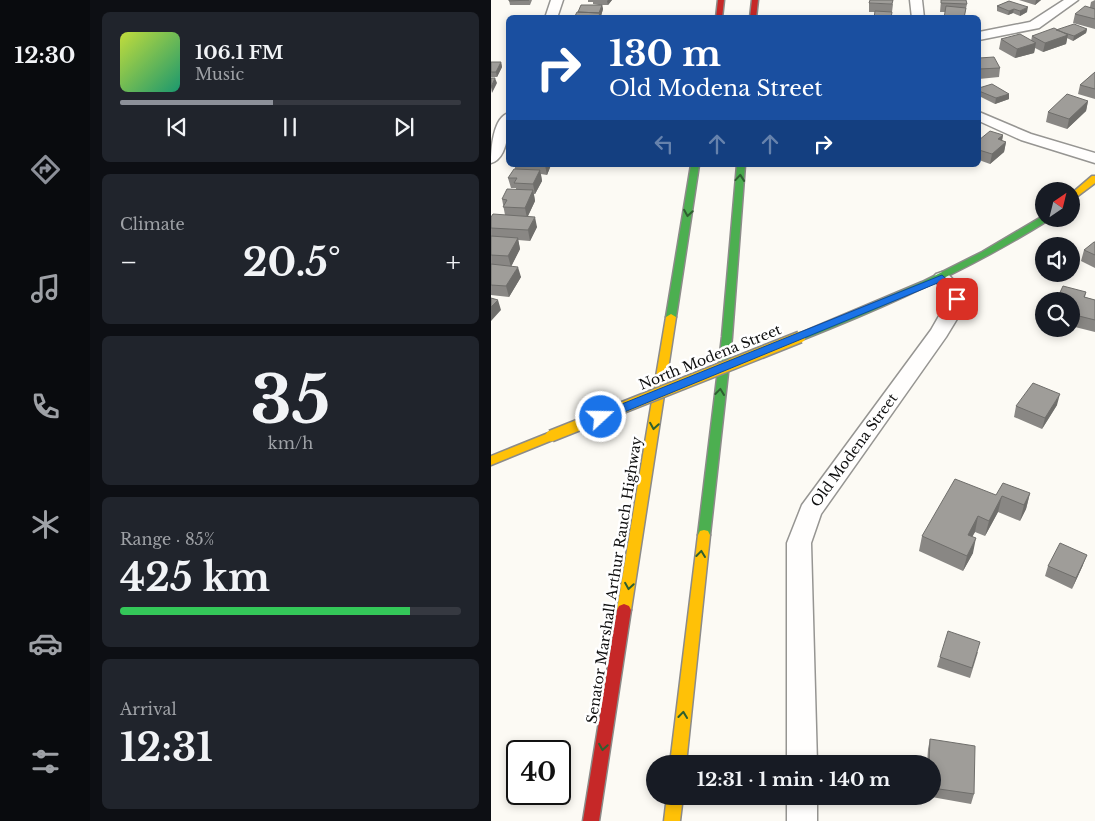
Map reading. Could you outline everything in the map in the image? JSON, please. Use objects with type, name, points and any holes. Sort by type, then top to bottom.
[{"type":"main road","points":[[719,15],[721,0]]},
{"type":"main road","points":[[753,15],[755,0]]},
{"type":"main road","name":"Senator Marshall Arthur Rauch Highway","points":[[591,821],[695,167]]},
{"type":"main road","points":[[679,755],[727,337],[741,167]]},
{"type":"main road","points":[[1080,190],[1095,178]]},
{"type":"main road","name":"North Modena Street","points":[[491,461],[942,278],[1018,237],[1035,225]]},
{"type":"main road","points":[[672,821],[674,805]]},
{"type":"street","points":[[552,15],[557,0]]},
{"type":"street","points":[[915,0],[918,15]]},
{"type":"street","points":[[981,36],[1034,25],[1072,0]]},
{"type":"street","points":[[981,117],[1026,137],[1095,158]]},
{"type":"street","points":[[491,158],[506,124]]},
{"type":"street","name":"Old Modena Street","points":[[801,755],[799,543],[810,511],[939,333],[953,309],[957,294],[942,278]]},
{"type":"street","points":[[802,805],[802,821]]},
{"type":"building","points":[[870,0],[893,0],[892,4],[869,3]]},
{"type":"building","points":[[941,0],[966,0],[967,4],[941,3]]},
{"type":"building","points":[[1009,1],[1028,7],[1020,11],[1014,9],[1009,11],[997,6]]},
{"type":"building","points":[[581,5],[602,5],[599,13],[578,12]]},
{"type":"building","points":[[946,6],[966,8],[965,15],[944,15]]},
{"type":"building","points":[[1085,6],[1095,9],[1095,19],[1075,14]]},
{"type":"building","points":[[875,11],[892,12],[892,15],[874,15]]},
{"type":"building","points":[[577,12],[600,13],[599,15],[576,15]]},
{"type":"building","points":[[1074,24],[1087,29],[1074,36],[1056,30]]},
{"type":"building","points":[[1054,28],[1068,35],[1045,43],[1032,36]]},
{"type":"building","points":[[1020,34],[1036,43],[1017,49],[1001,39]]},
{"type":"building","points":[[994,57],[1000,68],[981,69],[981,58]]},
{"type":"building","points":[[491,62],[501,62],[496,72],[491,72]]},
{"type":"building","points":[[1095,72],[1095,89],[1080,85]]},
{"type":"building","points":[[491,78],[495,78],[491,87]]},
{"type":"building","points":[[992,84],[1009,94],[996,98],[981,92],[981,87]]},
{"type":"building","points":[[1067,94],[1088,101],[1069,119],[1048,112]]},
{"type":"building","points":[[990,131],[1003,135],[998,139],[1006,142],[992,154],[981,151],[981,138]]},
{"type":"building","points":[[514,169],[540,170],[533,184],[514,183],[517,178],[508,178]]},
{"type":"building","points":[[507,189],[533,190],[525,208],[503,207],[507,200],[502,199]]},
{"type":"building","points":[[493,214],[535,217],[528,230],[491,228],[491,217]]},
{"type":"building","points":[[491,236],[518,238],[508,256],[491,255]]},
{"type":"building","points":[[1095,242],[1095,255],[1084,250]]},
{"type":"building","points":[[491,264],[518,267],[506,286],[491,285]]},
{"type":"building","points":[[1063,286],[1086,292],[1084,297],[1095,300],[1095,320],[1080,316],[1080,292],[1060,292]]},
{"type":"building","points":[[491,298],[498,300],[491,307]]},
{"type":"building","points":[[1033,383],[1060,394],[1045,418],[1016,406]]},
{"type":"building","points":[[955,479],[996,495],[1003,483],[1030,493],[1024,505],[1002,496],[989,521],[978,516],[968,535],[976,538],[967,556],[922,536]]},
{"type":"building","points":[[1060,543],[1087,555],[1076,578],[1048,566]]},
{"type":"building","points":[[948,631],[980,642],[972,668],[940,657]]},
{"type":"building","points":[[930,739],[975,746],[974,794],[941,789],[941,755],[929,755]]},
{"type":"traffic: fast","points":[[671,317],[695,167]]},
{"type":"traffic: fast","points":[[704,535],[727,337],[741,167]]},
{"type":"traffic: fast","points":[[800,337],[863,312],[955,270],[1035,225]]},
{"type":"traffic: slow","points":[[1080,190],[1095,178]]},
{"type":"traffic: slow","points":[[624,610],[671,317]]},
{"type":"traffic: slow","points":[[551,436],[800,337]]},
{"type":"traffic: slow","points":[[491,461],[551,436]]},
{"type":"traffic: slow","points":[[679,755],[704,535]]},
{"type":"traffic: slow","points":[[672,821],[674,805]]},
{"type":"traffic: jam","points":[[719,15],[721,0]]},
{"type":"traffic: jam","points":[[753,15],[755,0]]},
{"type":"traffic: jam","points":[[591,821],[624,610]]},
{"type":"route","points":[[601,417],[857,315],[942,278],[953,288],[957,294],[957,299]]}]
